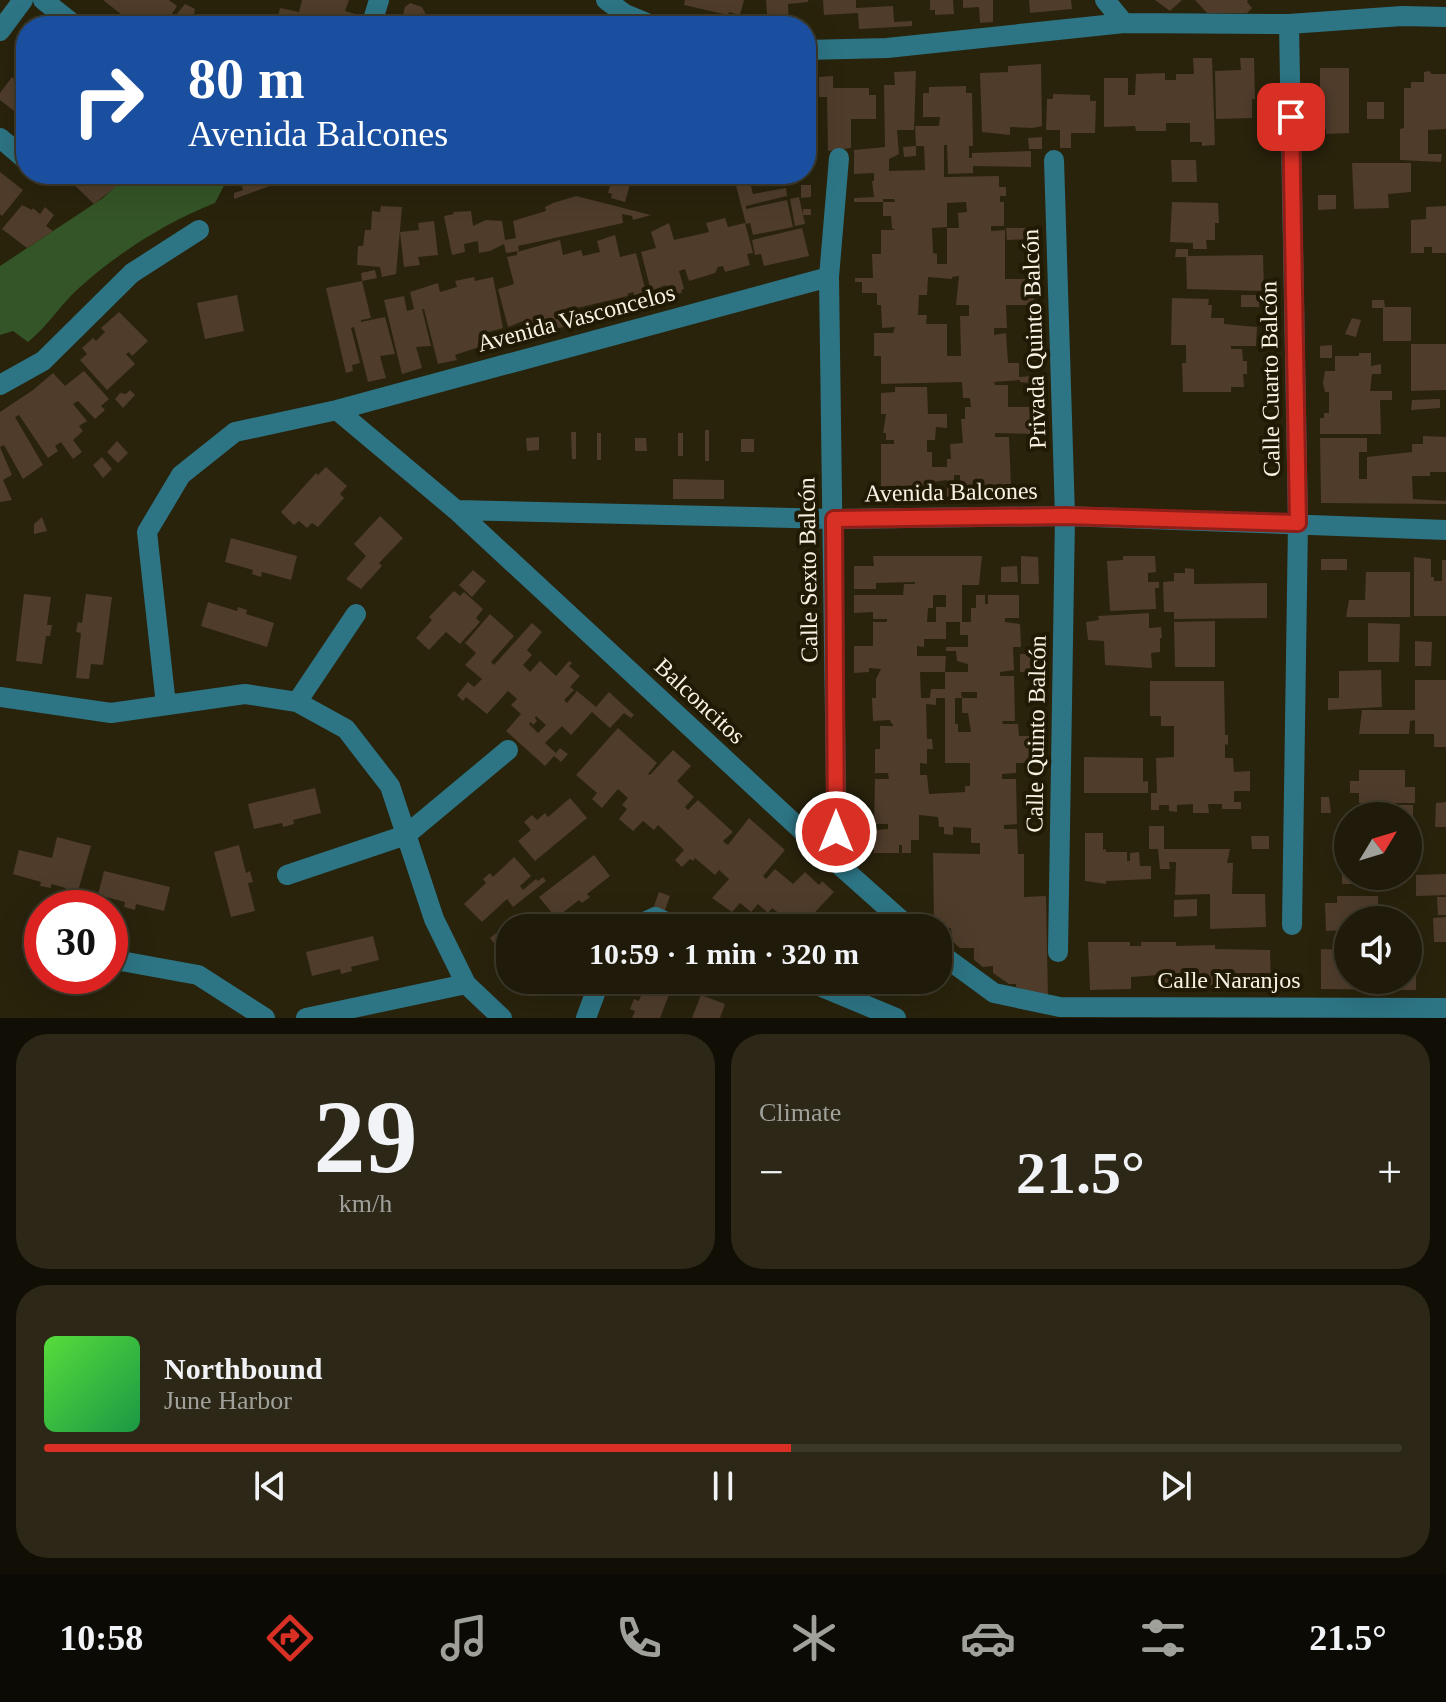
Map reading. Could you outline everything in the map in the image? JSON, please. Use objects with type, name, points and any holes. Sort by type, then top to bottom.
[{"type":"street","points":[[0,31],[23,0]]},
{"type":"street","points":[[43,0],[63,16]]},
{"type":"street","points":[[606,0],[630,16]]},
{"type":"street","points":[[1105,0],[1124,23]]},
{"type":"street","points":[[1388,0],[1402,16]]},
{"type":"street","points":[[816,50],[887,48],[1124,23],[1289,24],[1441,12]]},
{"type":"street","name":"Calle Cuarto Balcón","points":[[1289,24],[1298,523],[1292,925]]},
{"type":"street","points":[[0,138],[16,152]]},
{"type":"street","name":"Calle Sexto Balcón","points":[[837,863],[829,277],[839,158]]},
{"type":"street","name":"Privada Quinto Balcón","points":[[1054,160],[1065,516]]},
{"type":"street","points":[[0,385],[43,361],[132,273],[199,230]]},
{"type":"street","name":"Avenida Vasconcelos","points":[[337,410],[829,277]]},
{"type":"street","points":[[166,705],[147,532],[181,475],[235,432],[337,410]]},
{"type":"street","name":"Balconcitos","points":[[337,410],[456,510],[894,914]]},
{"type":"street","name":"Avenida Balcones","points":[[456,510],[834,519],[1065,516],[1446,530]]},
{"type":"street","name":"Calle Quinto Balcón","points":[[1058,952],[1065,516]]},
{"type":"street","points":[[297,702],[356,614]]},
{"type":"street","points":[[0,697],[111,713],[245,694],[297,702],[346,729],[390,786],[434,919],[466,984],[502,1018]]},
{"type":"street","points":[[287,875],[406,835],[508,750]]},
{"type":"street","points":[[128,962],[198,975],[265,1018]]},
{"type":"street","name":"Calle Naranjos","points":[[952,962],[994,993],[1060,1007],[1446,1008]]},
{"type":"street","points":[[306,1018],[466,984]]},
{"type":"street","points":[[586,1018],[595,994]]},
{"type":"street","points":[[839,994],[896,1018]]},
{"type":"green space","points":[[118,184],[225,184],[215,203],[161,229],[110,262],[72,295],[28,342],[13,331],[0,335],[0,266],[103,198]]},
{"type":"building","points":[[103,0],[169,0],[177,6],[170,16],[123,16]]},
{"type":"building","points":[[302,0],[349,0],[345,11],[355,14],[278,16],[280,8],[299,12]]},
{"type":"building","points":[[685,0],[744,0],[740,15],[729,12],[728,15],[684,5]]},
{"type":"building","points":[[766,0],[808,0],[788,4],[789,16],[767,16]]},
{"type":"building","points":[[823,0],[856,0],[856,8],[893,6],[894,22],[912,21],[912,26],[859,29],[858,13],[824,15]]},
{"type":"building","points":[[930,0],[953,0],[954,14],[935,15],[935,10],[930,10]]},
{"type":"building","points":[[963,0],[993,0],[993,22],[980,23],[979,7],[963,8]]},
{"type":"building","points":[[1029,0],[1071,0],[1072,9],[1030,13]]},
{"type":"building","points":[[1155,0],[1182,0],[1170,11]]},
{"type":"building","points":[[1195,0],[1248,0],[1252,8],[1247,13],[1207,13]]},
{"type":"building","points":[[410,3],[422,7],[427,16],[403,16]]},
{"type":"building","points":[[185,4],[195,9],[195,16],[175,16]]},
{"type":"building","points":[[1193,58],[1212,58],[1215,145],[1202,146],[1202,142],[1190,142],[1190,123],[1166,123],[1166,131],[1136,131],[1135,126],[1104,127],[1104,78],[1128,78],[1128,95],[1135,95],[1136,74],[1165,73],[1165,80],[1176,80],[1176,74],[1194,74]]},
{"type":"building","points":[[1240,58],[1254,58],[1252,118],[1216,119],[1215,71],[1241,70]]},
{"type":"building","points":[[1041,64],[1042,126],[1010,127],[1010,135],[982,132],[980,73],[1008,72],[1008,66]]},
{"type":"building","points":[[1320,68],[1349,68],[1349,133],[1326,134],[1326,129],[1320,129]]},
{"type":"building","points":[[916,71],[914,130],[897,130],[899,154],[889,159],[889,171],[925,170],[924,146],[916,146],[915,126],[939,126],[940,117],[923,117],[923,93],[929,93],[929,87],[966,86],[966,93],[972,93],[973,146],[969,146],[969,158],[972,158],[972,153],[1031,151],[1031,167],[973,166],[973,173],[948,174],[947,145],[944,145],[944,177],[999,176],[999,187],[1006,187],[1006,196],[1000,196],[1000,202],[1004,202],[1004,226],[991,226],[991,231],[1005,230],[1005,279],[1033,279],[1034,305],[1006,305],[1007,328],[994,328],[994,335],[1006,333],[1008,363],[1019,363],[1019,377],[1033,376],[1032,383],[1020,380],[994,382],[995,385],[1008,385],[1008,407],[1036,407],[1036,434],[995,433],[995,437],[1009,437],[1011,487],[960,486],[960,475],[954,475],[954,499],[947,499],[947,480],[927,483],[927,499],[881,499],[881,444],[894,444],[894,440],[886,440],[886,433],[883,433],[886,414],[881,414],[881,393],[895,392],[895,387],[927,387],[928,414],[947,414],[947,428],[936,427],[935,440],[927,440],[927,452],[932,452],[932,467],[947,467],[947,459],[951,459],[950,444],[963,443],[961,419],[965,419],[965,407],[971,407],[970,398],[963,398],[962,382],[881,384],[881,356],[874,356],[874,333],[893,333],[895,327],[882,328],[877,293],[862,293],[862,282],[855,282],[855,278],[873,278],[872,254],[881,254],[881,230],[895,230],[891,216],[883,216],[883,202],[854,202],[854,198],[874,197],[874,173],[854,174],[854,150],[885,147],[884,85],[895,85],[894,72]],"holes":[[[966,202],[967,212],[958,213],[959,228],[947,228],[947,264],[937,264],[937,254],[933,253],[932,228],[947,227],[947,203]],[[959,276],[956,305],[969,305],[969,316],[960,316],[961,356],[947,356],[947,324],[926,324],[927,315],[918,315],[919,295],[927,295],[928,277],[952,279]]]},
{"type":"building","points":[[1430,71],[1431,74],[1446,74],[1446,129],[1428,130],[1428,154],[1442,154],[1441,162],[1400,160],[1404,88],[1411,88],[1411,82],[1424,82],[1424,72]]},
{"type":"building","points":[[833,76],[833,88],[869,88],[869,95],[876,95],[876,119],[851,119],[851,148],[828,151],[827,97],[819,97],[819,77]]},
{"type":"building","points":[[12,77],[16,80],[16,112],[0,100],[0,93]]},
{"type":"building","points":[[1053,94],[1090,95],[1090,101],[1096,101],[1095,133],[1071,133],[1071,148],[1060,148],[1060,130],[1046,130],[1047,99],[1053,99]]},
{"type":"building","points":[[1367,102],[1384,102],[1384,119],[1367,119]]},
{"type":"building","points":[[1042,137],[1042,149],[1029,149],[1028,138]]},
{"type":"building","points":[[916,146],[916,156],[904,157],[903,147]]},
{"type":"building","points":[[1171,160],[1196,160],[1197,182],[1172,182]]},
{"type":"building","points":[[1352,163],[1411,163],[1411,192],[1388,194],[1389,208],[1354,209]]},
{"type":"building","points":[[0,172],[23,190],[2,216],[0,214]]},
{"type":"building","points":[[73,184],[119,184],[94,204]]},
{"type":"building","points":[[241,184],[275,184],[234,199],[234,193],[243,190]]},
{"type":"building","points":[[610,184],[630,184],[625,202],[611,198],[612,194],[608,193]]},
{"type":"building","points":[[736,184],[750,184],[753,194],[786,188],[787,196],[746,206],[746,209],[787,200],[793,227],[753,235],[750,223],[746,224]]},
{"type":"building","points":[[801,185],[811,185],[811,197],[801,198]]},
{"type":"building","points":[[1318,195],[1336,195],[1336,209],[1318,210]]},
{"type":"building","points":[[576,196],[651,215],[633,220],[632,216],[622,214],[623,223],[518,246],[519,251],[506,253],[504,244],[479,253],[478,241],[464,244],[465,252],[452,255],[444,216],[471,211],[473,226],[486,220],[502,221],[505,240],[516,238],[513,221],[546,211],[545,207],[553,203]]},
{"type":"building","points":[[799,197],[805,224],[795,226],[790,199]]},
{"type":"building","points":[[1172,202],[1218,203],[1219,223],[1215,223],[1215,240],[1206,240],[1207,249],[1193,249],[1193,243],[1170,242]]},
{"type":"building","points":[[22,205],[40,214],[45,207],[54,215],[46,226],[53,231],[27,248],[2,229]]},
{"type":"building","points":[[381,206],[402,207],[396,274],[382,277],[380,267],[357,265],[358,246],[363,246],[365,230],[371,230],[372,211],[380,212]]},
{"type":"building","points":[[1446,206],[1446,253],[1432,253],[1432,247],[1424,247],[1424,253],[1411,253],[1411,220],[1426,219],[1426,207]]},
{"type":"building","points":[[803,209],[811,209],[811,215],[803,215]]},
{"type":"building","points":[[725,218],[728,227],[745,223],[753,253],[747,254],[750,265],[725,272],[723,266],[718,267],[715,273],[689,281],[685,269],[679,271],[684,289],[682,293],[668,294],[666,285],[651,291],[641,252],[656,248],[651,232],[669,223],[674,240],[709,232],[706,223]]},
{"type":"building","points":[[434,221],[438,255],[418,257],[420,265],[404,267],[400,232],[419,230],[418,223]]},
{"type":"building","points":[[802,228],[809,256],[764,266],[761,254],[755,255],[752,240]]},
{"type":"building","points":[[1006,228],[1032,228],[1032,239],[1007,240]]},
{"type":"building","points":[[615,235],[620,257],[636,253],[646,292],[634,295],[633,292],[628,296],[560,312],[564,327],[545,331],[547,338],[529,342],[523,321],[508,327],[498,289],[514,284],[507,257],[560,240],[563,255],[581,250],[583,256],[600,252],[597,241]]},
{"type":"building","points":[[1176,249],[1188,249],[1188,256],[1263,255],[1264,291],[1187,289],[1186,257],[1175,257]]},
{"type":"building","points":[[375,270],[377,278],[362,281],[361,273]]},
{"type":"building","points":[[474,277],[475,281],[493,277],[503,328],[488,332],[491,343],[455,355],[457,360],[438,364],[422,309],[431,346],[416,347],[422,368],[402,374],[384,300],[404,296],[407,311],[414,309],[410,292],[438,283],[440,292],[457,287],[455,281]]},
{"type":"building","points":[[362,281],[371,318],[361,322],[385,317],[395,354],[380,356],[386,378],[368,382],[354,327],[351,328],[360,363],[352,365],[353,371],[346,373],[326,288]]},
{"type":"building","points":[[237,295],[244,331],[205,339],[197,303]]},
{"type":"building","points":[[1241,295],[1260,295],[1259,307],[1241,307]]},
{"type":"building","points":[[1172,298],[1209,299],[1211,318],[1224,318],[1224,324],[1257,327],[1256,346],[1231,346],[1231,349],[1242,349],[1243,361],[1247,361],[1247,374],[1243,374],[1244,387],[1231,387],[1231,392],[1183,392],[1182,363],[1186,363],[1186,345],[1171,345]]},
{"type":"building","points":[[1372,300],[1384,300],[1385,307],[1411,307],[1411,341],[1383,341],[1383,308],[1372,308]]},
{"type":"building","points":[[119,312],[148,341],[132,356],[129,352],[126,354],[135,364],[107,390],[80,360],[87,354],[82,348],[93,338],[96,341],[105,332],[101,328]]},
{"type":"building","points":[[1352,318],[1361,320],[1356,337],[1345,334]]},
{"type":"building","points":[[1411,344],[1446,344],[1446,390],[1411,391]]},
{"type":"building","points":[[1332,345],[1332,358],[1320,358],[1320,346]]},
{"type":"building","points":[[1359,353],[1371,353],[1371,366],[1381,364],[1381,374],[1372,374],[1370,391],[1392,391],[1392,400],[1380,400],[1381,434],[1320,434],[1320,418],[1324,418],[1324,413],[1329,413],[1329,392],[1325,392],[1323,383],[1325,371],[1335,371],[1335,356],[1359,356]]},
{"type":"building","points":[[84,371],[109,399],[101,406],[105,410],[95,419],[78,401],[73,404],[87,421],[79,426],[83,431],[73,440],[82,452],[73,459],[61,442],[55,446],[58,451],[48,458],[19,415],[15,417],[43,465],[23,479],[4,445],[0,447],[0,412],[53,373],[65,386]]},
{"type":"building","points":[[130,390],[135,395],[123,408],[115,399],[120,393],[126,394]]},
{"type":"building","points":[[1440,399],[1440,408],[1411,410],[1412,400]]},
{"type":"building","points":[[705,430],[709,430],[709,461],[705,461]]},
{"type":"building","points":[[571,432],[576,432],[576,459],[572,459]]},
{"type":"building","points":[[597,433],[601,433],[601,460],[597,460]]},
{"type":"building","points":[[678,433],[683,433],[683,456],[678,456]]},
{"type":"building","points":[[1423,436],[1446,437],[1446,472],[1412,476],[1413,499],[1446,501],[1446,504],[1321,503],[1320,438],[1367,438],[1367,452],[1359,452],[1359,479],[1367,479],[1367,457],[1412,452],[1412,444],[1423,444]]},
{"type":"building","points":[[539,437],[539,450],[527,451],[526,438]]},
{"type":"building","points":[[635,438],[646,438],[647,451],[635,451]]},
{"type":"building","points":[[741,439],[754,439],[754,452],[741,452]]},
{"type":"building","points":[[117,441],[128,453],[118,463],[107,452]]},
{"type":"building","points":[[0,447],[12,475],[3,480],[12,500],[0,502]]},
{"type":"building","points":[[102,457],[112,469],[103,478],[93,465]]},
{"type":"building","points":[[326,467],[347,486],[340,494],[344,498],[318,527],[312,523],[307,528],[299,521],[294,525],[281,512],[316,473],[318,475]]},
{"type":"building","points":[[673,479],[724,480],[724,499],[673,499]]},
{"type":"building","points":[[380,516],[403,538],[379,563],[382,566],[361,589],[346,579],[366,556],[354,544]]},
{"type":"building","points":[[42,517],[47,531],[34,534],[34,524]]},
{"type":"building","points":[[231,538],[297,556],[291,580],[262,572],[261,577],[252,574],[253,570],[225,562]]},
{"type":"building","points":[[873,556],[982,556],[979,585],[962,585],[962,622],[971,622],[971,608],[976,608],[976,595],[985,595],[985,604],[988,604],[988,595],[1019,595],[1019,618],[1005,618],[1005,622],[1020,624],[1021,647],[1013,647],[1014,670],[1000,672],[1000,676],[1014,676],[1015,721],[1002,721],[1003,724],[1018,724],[1019,736],[1042,736],[1042,751],[1039,751],[1039,763],[1016,763],[1016,773],[1002,774],[1002,779],[1016,779],[1017,824],[1004,825],[1004,829],[1017,829],[1018,854],[1024,854],[1024,897],[1046,896],[1048,999],[1016,987],[1016,984],[1009,984],[993,973],[993,966],[983,967],[974,960],[974,948],[960,948],[952,941],[952,914],[934,914],[933,853],[980,854],[980,843],[971,843],[971,828],[953,827],[953,835],[944,834],[938,817],[919,815],[919,840],[911,840],[911,853],[902,853],[902,845],[899,845],[899,853],[874,853],[874,830],[888,829],[888,824],[874,824],[875,779],[889,779],[888,773],[875,773],[875,749],[880,749],[880,726],[893,724],[890,720],[873,721],[872,698],[876,698],[876,679],[881,669],[869,668],[869,672],[854,673],[854,646],[873,646],[873,622],[887,622],[887,619],[873,619],[873,612],[854,613],[854,595],[903,595],[904,584],[915,582],[876,583],[876,589],[854,589],[854,566],[874,566]],"holes":[[[933,595],[946,595],[946,607],[936,607],[936,622],[927,622],[928,608],[933,608]],[[946,622],[960,622],[960,635],[968,635],[968,647],[946,647],[946,651],[956,651],[957,661],[968,664],[968,672],[945,672],[946,656],[917,656],[917,646],[924,647],[924,639],[946,639]],[[920,672],[945,672],[945,689],[931,689],[930,698],[921,698]],[[961,692],[977,692],[977,698],[962,698]],[[936,698],[945,698],[945,763],[970,763],[970,786],[965,786],[965,792],[929,794],[927,775],[920,775],[920,763],[927,764],[927,749],[933,749],[932,739],[927,739],[926,704],[936,705]],[[955,698],[962,698],[962,713],[968,713],[971,732],[958,732]]]},
{"type":"building","points":[[1021,556],[1038,557],[1039,584],[1021,584]]},
{"type":"building","points":[[1123,556],[1155,556],[1156,572],[1148,573],[1148,582],[1159,582],[1159,588],[1155,588],[1156,609],[1110,611],[1107,561],[1123,560]]},
{"type":"building","points":[[1414,557],[1431,559],[1431,577],[1434,581],[1442,581],[1442,560],[1446,560],[1446,616],[1414,616]]},
{"type":"building","points":[[1321,559],[1347,559],[1347,570],[1321,570]]},
{"type":"building","points":[[1017,566],[1018,582],[1001,582],[1001,567]]},
{"type":"building","points":[[1185,568],[1194,569],[1194,584],[1267,583],[1267,618],[1174,619],[1174,612],[1164,612],[1163,582],[1174,581],[1174,573],[1185,573]]},
{"type":"building","points":[[473,570],[486,581],[472,597],[459,585]]},
{"type":"building","points":[[1366,572],[1410,572],[1410,617],[1346,617],[1349,600],[1365,600]]},
{"type":"building","points":[[454,591],[460,596],[464,592],[483,609],[476,618],[480,622],[460,644],[446,632],[429,650],[416,638],[432,620],[429,617]]},
{"type":"building","points":[[24,594],[51,597],[47,625],[52,625],[50,636],[46,636],[42,664],[16,661]]},
{"type":"building","points":[[86,594],[112,597],[103,665],[91,664],[89,679],[76,678],[81,633],[76,632],[78,622],[82,623]]},
{"type":"building","points":[[208,602],[237,611],[238,607],[247,610],[246,614],[274,623],[267,647],[201,626]]},
{"type":"building","points":[[1149,613],[1149,628],[1161,627],[1162,638],[1160,652],[1151,653],[1152,668],[1105,665],[1104,641],[1088,640],[1086,622],[1099,620],[1098,616]]},
{"type":"building","points":[[490,614],[514,636],[491,662],[494,665],[532,623],[542,632],[527,650],[532,655],[523,665],[530,672],[540,661],[556,676],[569,661],[572,663],[569,666],[580,676],[570,687],[574,690],[564,700],[567,703],[577,691],[596,707],[609,692],[634,715],[631,718],[624,713],[610,728],[592,712],[571,735],[562,726],[545,743],[556,753],[560,748],[568,754],[561,762],[554,756],[545,766],[506,731],[521,714],[511,705],[517,699],[508,691],[487,714],[466,697],[463,701],[457,695],[468,682],[474,687],[482,679],[465,665],[476,653],[465,643]],"holes":[[[536,716],[546,725],[538,733],[529,724],[537,721]]]},
{"type":"building","points":[[1215,621],[1215,667],[1175,667],[1174,622]]},
{"type":"building","points":[[1368,623],[1400,624],[1399,662],[1368,662]]},
{"type":"building","points":[[1415,641],[1432,642],[1431,666],[1415,666]]},
{"type":"building","points":[[1020,654],[1040,654],[1041,672],[1020,672]]},
{"type":"building","points":[[1381,670],[1382,707],[1328,710],[1328,698],[1339,698],[1339,671]]},
{"type":"building","points":[[1415,680],[1446,680],[1446,747],[1434,747],[1434,734],[1415,734],[1415,720],[1410,721],[1409,734],[1359,734],[1362,710],[1415,710]]},
{"type":"building","points":[[1150,681],[1224,681],[1225,735],[1228,735],[1225,758],[1233,758],[1234,772],[1250,771],[1250,791],[1234,791],[1234,802],[1241,802],[1241,809],[1222,809],[1222,804],[1208,804],[1209,813],[1193,813],[1193,804],[1177,805],[1177,812],[1169,811],[1169,805],[1159,805],[1159,810],[1151,810],[1151,793],[1157,793],[1156,758],[1174,757],[1174,726],[1161,726],[1161,716],[1150,716]]},
{"type":"building","points":[[618,728],[657,763],[650,775],[673,750],[691,766],[677,781],[694,797],[685,807],[688,810],[698,800],[733,832],[723,841],[725,843],[728,845],[749,818],[785,850],[763,876],[766,879],[775,869],[793,884],[805,872],[819,885],[822,881],[834,892],[813,914],[780,914],[772,908],[768,913],[758,904],[751,912],[740,903],[732,912],[712,898],[729,879],[719,870],[715,875],[695,858],[682,867],[675,860],[684,850],[658,825],[654,830],[643,821],[633,831],[619,819],[627,809],[622,805],[628,798],[618,789],[602,808],[592,799],[597,793],[576,775]]},
{"type":"building","points":[[1084,757],[1143,758],[1143,782],[1148,781],[1148,793],[1084,793]]},
{"type":"building","points":[[1359,770],[1405,770],[1405,787],[1415,787],[1415,802],[1359,802],[1359,793],[1350,793],[1350,781],[1359,781]]},
{"type":"building","points":[[315,788],[321,813],[293,820],[294,824],[283,827],[282,823],[254,829],[248,804]]},
{"type":"building","points":[[1321,797],[1329,797],[1331,813],[1321,813]]},
{"type":"building","points":[[570,798],[587,818],[535,861],[518,841],[531,830],[524,822],[532,815],[537,820],[545,813],[548,817]]},
{"type":"building","points":[[1446,802],[1446,827],[1435,827],[1436,803]]},
{"type":"building","points":[[1149,826],[1164,826],[1164,849],[1230,849],[1227,863],[1233,863],[1232,894],[1265,894],[1266,927],[1210,929],[1210,894],[1175,895],[1176,862],[1169,862],[1170,869],[1160,869],[1158,849],[1149,849]]},
{"type":"building","points":[[1085,833],[1103,833],[1103,850],[1127,852],[1127,861],[1130,861],[1130,853],[1139,852],[1140,866],[1151,866],[1151,879],[1106,881],[1106,884],[1085,881]]},
{"type":"building","points":[[1251,836],[1269,836],[1269,849],[1252,849]]},
{"type":"building","points":[[57,837],[91,846],[78,890],[66,890],[51,884],[51,888],[40,886],[41,882],[13,874],[19,850],[52,858]]},
{"type":"building","points":[[239,845],[246,873],[250,871],[253,882],[248,883],[255,911],[231,917],[214,852]]},
{"type":"building","points":[[594,855],[610,876],[587,894],[590,897],[582,903],[579,900],[561,914],[553,914],[539,897]]},
{"type":"building","points":[[514,857],[531,876],[520,886],[523,890],[536,879],[538,881],[543,877],[546,881],[513,907],[507,899],[482,922],[464,904],[486,883],[483,879],[490,873],[493,877]]},
{"type":"building","points":[[104,871],[170,887],[164,911],[136,904],[135,910],[128,908],[128,890],[99,890]]},
{"type":"building","points":[[1446,874],[1446,895],[1416,896],[1416,890],[1422,890],[1422,875]]},
{"type":"building","points":[[659,892],[670,896],[664,913],[653,909]]},
{"type":"building","points":[[1337,896],[1378,896],[1378,906],[1334,906],[1334,931],[1326,931],[1325,903],[1337,903]]},
{"type":"building","points":[[1437,897],[1446,897],[1446,915],[1438,915]]},
{"type":"building","points":[[1197,899],[1197,916],[1174,917],[1174,900]]},
{"type":"building","points":[[1446,917],[1446,942],[1434,942],[1433,918]]},
{"type":"building","points":[[373,936],[379,960],[351,967],[352,971],[341,974],[340,969],[312,976],[306,952]]},
{"type":"building","points":[[1088,942],[1130,942],[1130,946],[1141,946],[1141,942],[1176,942],[1176,946],[1215,945],[1215,949],[1270,950],[1271,987],[1162,989],[1159,975],[1131,977],[1131,989],[1090,990]]},
{"type":"building","points":[[1321,949],[1334,949],[1334,989],[1321,989]]},
{"type":"building","points":[[642,994],[669,994],[660,1018],[632,1018],[635,1011],[630,1009],[634,999],[639,1001]]},
{"type":"building","points":[[701,995],[725,1004],[720,1018],[692,1018]]},
{"type":"route","points":[[836,832],[834,519],[1065,516],[1298,523],[1291,117]]}]
